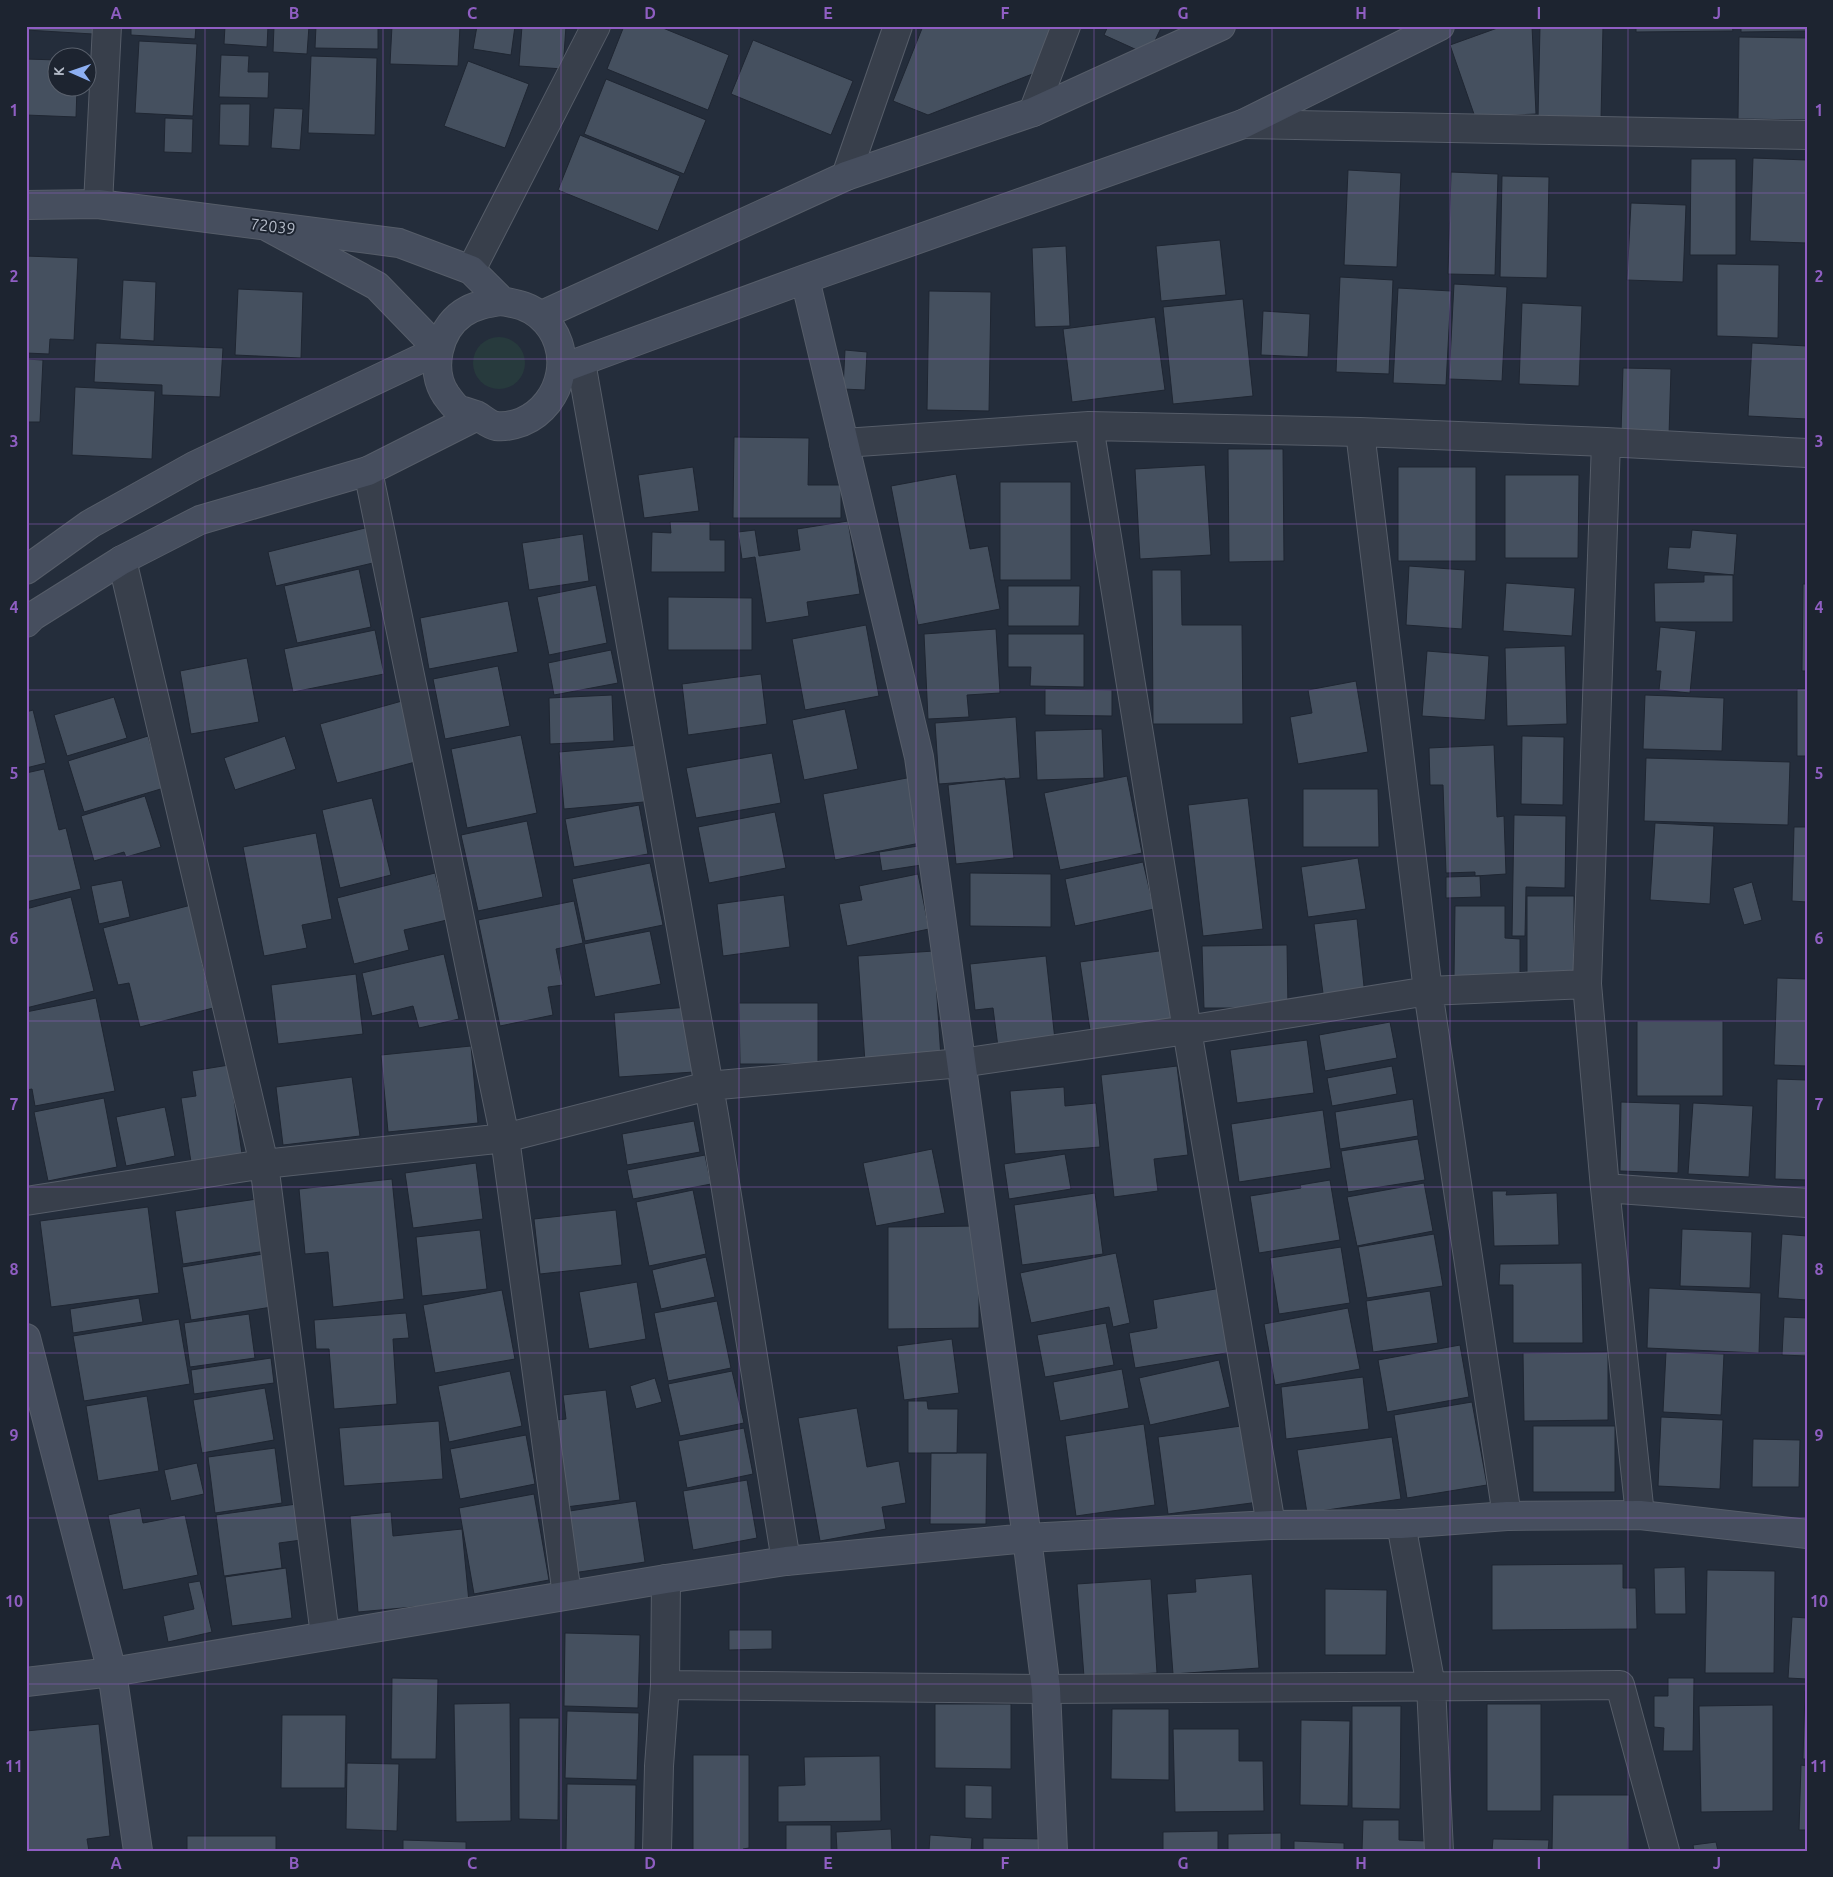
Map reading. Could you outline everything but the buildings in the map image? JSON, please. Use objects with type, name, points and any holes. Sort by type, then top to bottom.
[{"type":"main road","points":[[540,316],[846,176],[1033,112],[1221,26]]},
{"type":"main road","points":[[572,365],[561,349],[553,331],[540,316],[524,305],[502,301],[481,303],[462,314],[447,330],[439,350],[437,372],[444,392],[457,410],[477,416],[494,426],[514,425],[532,417],[547,404],[572,365],[804,279],[1243,124],[1440,26]]},
{"type":"main road","name":"72039","points":[[26,205],[98,204],[399,243],[471,270],[502,301]]},
{"type":"main road","points":[[266,226],[377,286],[439,350]]},
{"type":"main road","points":[[804,279],[919,757],[1028,1538],[1046,1689],[1053,1851]]},
{"type":"main road","points":[[26,570],[90,524],[194,466],[439,350]]},
{"type":"main road","points":[[26,623],[33,616],[122,560],[200,520],[368,471],[477,416]]},
{"type":"main road","points":[[26,1338],[112,1672],[138,1851]]},
{"type":"main road","points":[[26,1682],[112,1672],[324,1635],[786,1561],[1028,1538],[1271,1525],[1401,1524],[1507,1516],[1640,1515],[1807,1534]]},
{"type":"street","points":[[98,204],[107,26]]},
{"type":"street","points":[[471,270],[596,26]]},
{"type":"street","points":[[846,176],[898,26]]},
{"type":"street","points":[[1033,112],[1066,26]]},
{"type":"street","points":[[1243,124],[1807,134]]},
{"type":"street","points":[[572,365],[708,1086],[786,1561]]},
{"type":"street","points":[[1088,426],[1187,1030],[1271,1525]]},
{"type":"street","points":[[844,443],[1088,426],[1360,432],[1606,442],[1807,453]]},
{"type":"street","points":[[1360,432],[1428,991],[1507,1516]]},
{"type":"street","points":[[1606,442],[1588,984],[1605,1188],[1640,1515]]},
{"type":"street","points":[[368,471],[504,1138],[567,1595]]},
{"type":"street","points":[[122,560],[264,1164],[324,1635]]},
{"type":"street","points":[[26,1201],[264,1164],[504,1138],[708,1086],[961,1063],[1187,1030],[1428,991],[1588,984]]},
{"type":"street","points":[[1605,1188],[1807,1203]]},
{"type":"street","points":[[1401,1524],[1431,1686],[1440,1851]]},
{"type":"street","points":[[657,1851],[659,1766],[665,1685],[666,1579]]},
{"type":"street","points":[[665,1685],[1046,1689],[1620,1685],[1665,1851]]},
{"type":"shaded area","points":[[499,337],[509,339],[517,345],[523,353],[525,363],[523,373],[517,381],[509,387],[499,389],[489,387],[481,381],[475,373],[473,363],[475,353],[481,345],[489,339]]}]
